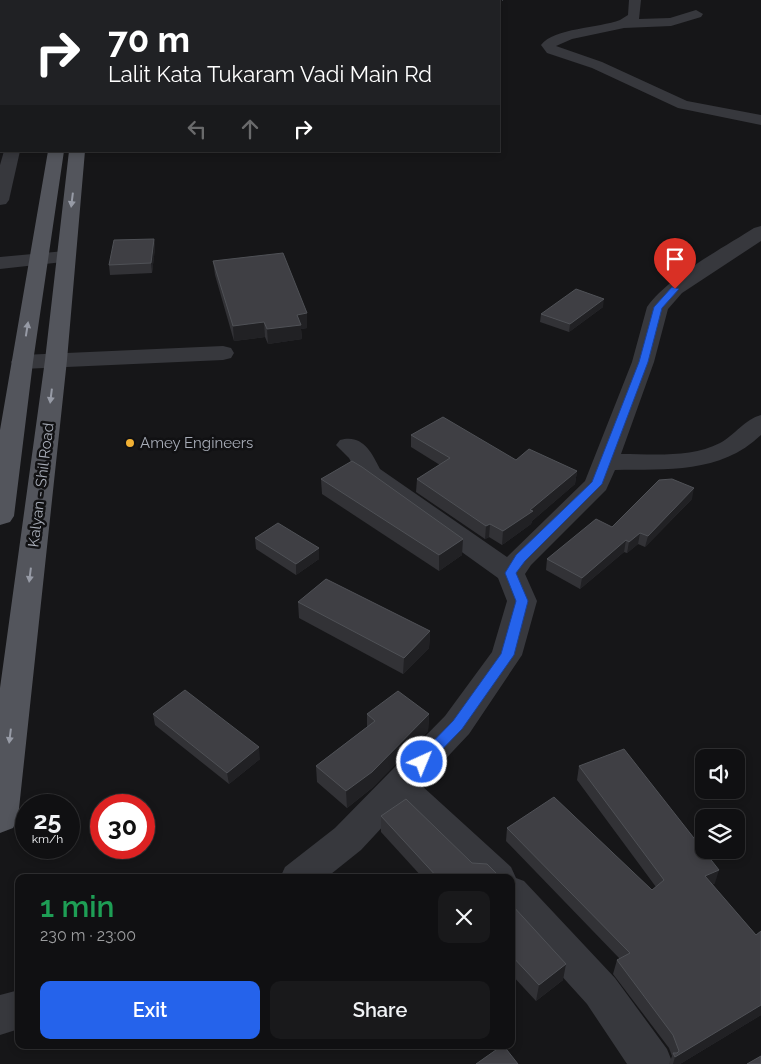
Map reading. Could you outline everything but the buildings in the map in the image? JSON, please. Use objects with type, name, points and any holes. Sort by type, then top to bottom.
[{"type":"main road","points":[[0,516],[22,362],[56,152]]},
{"type":"main road","name":"Kalyan - Shil Road","points":[[0,818],[56,360],[77,152]]},
{"type":"street","points":[[625,24],[634,17],[635,0]]},
{"type":"street","points":[[696,14],[672,22],[625,24],[567,37],[548,45],[552,50],[597,65],[683,105],[761,120]]},
{"type":"street","points":[[1,193],[12,152]]},
{"type":"street","points":[[510,573],[520,558],[597,484],[643,362],[658,307],[675,289],[761,232]]},
{"type":"street","points":[[0,262],[65,257]]},
{"type":"street","points":[[22,362],[222,353]]},
{"type":"street","points":[[605,462],[689,459],[711,455],[728,448],[761,422]]},
{"type":"street","points":[[303,874],[348,839],[457,725],[507,655],[522,601],[510,573],[369,473],[360,454],[349,445]]},
{"type":"street","points":[[399,786],[494,874]]},
{"type":"street","points":[[515,896],[601,991],[652,1064]]},
{"type":"street","points":[[0,1015],[15,1010]]},
{"type":"place","name":"Amey Engineers","points":[[130,443]]},
{"type":"route","points":[[422,762],[457,725],[507,655],[522,601],[510,573],[520,558],[597,484],[643,362],[658,307],[675,289]]}]
